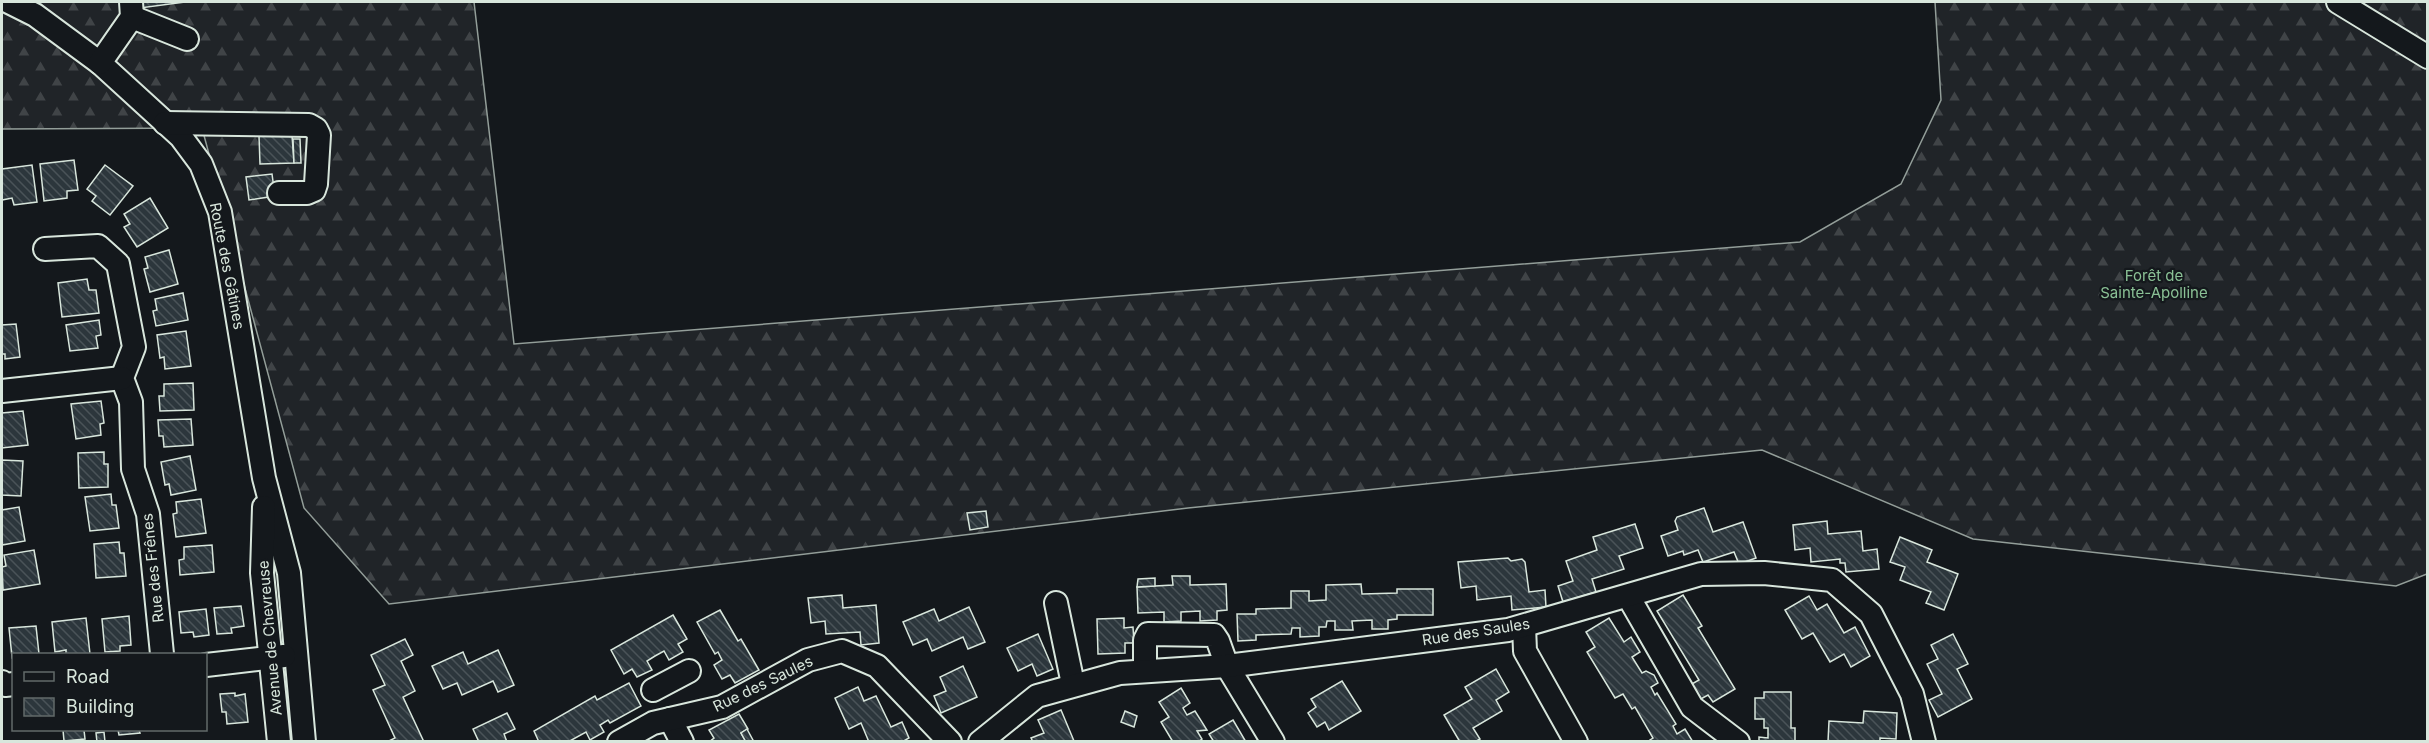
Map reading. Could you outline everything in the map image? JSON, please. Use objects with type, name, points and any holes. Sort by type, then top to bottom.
[{"type":"street","name":"Route des Gâtines","points":[[9,2],[35,15],[100,63],[181,137],[201,164],[220,212],[264,478]]},
{"type":"street","points":[[2337,2],[2427,57]]},
{"type":"street","points":[[100,63],[131,9],[187,39]]},
{"type":"street","points":[[165,123],[309,125],[316,129],[319,135],[314,190],[307,193],[279,193]]},
{"type":"street","points":[[2,391],[122,378],[134,347],[118,264],[98,246],[45,249]]},
{"type":"street","name":"Rue des Frênes","points":[[122,378],[131,402],[133,469],[148,514],[162,653]]},
{"type":"street","name":"Avenue de Chevreuse","points":[[264,478],[289,573],[304,741]]},
{"type":"street","name":"Avenue de Chevreuse","points":[[264,478],[262,573],[279,741]]},
{"type":"street","name":"Rue des Saules","points":[[980,741],[1037,696],[1073,684],[1120,673],[1227,666],[1524,626],[1701,574],[1764,573],[1832,580],[1871,615],[1911,694],[1924,741]]},
{"type":"street","points":[[1628,596],[1692,707],[1738,741]]},
{"type":"street","points":[[1056,603],[1073,684]]},
{"type":"street","points":[[1524,626],[1525,651],[1576,741]]},
{"type":"street","points":[[1145,671],[1145,640],[1148,634],[1214,635],[1227,666],[1273,741]]},
{"type":"street","name":"Rue des Saules","points":[[619,741],[653,723],[722,707],[808,660],[842,651],[877,666],[950,741]]},
{"type":"street","points":[[207,665],[296,654]]},
{"type":"street","points":[[653,690],[688,671]]},
{"type":"street","points":[[670,719],[682,741]]},
{"type":"green space","name":"Forêt de Sainte-Apolline","points":[[2,2],[474,2],[514,344],[1800,242],[1901,184],[1941,100],[1935,2],[2427,2],[2427,574],[2396,586],[1973,539],[1762,450],[1188,508],[389,604],[304,508],[202,128],[2,129]]},
{"type":"building","points":[[139,2],[185,2],[140,8]]},
{"type":"building","points":[[292,135],[294,163],[260,164],[259,136]]},
{"type":"building","points":[[293,139],[300,139],[301,163],[294,163]]},
{"type":"building","points":[[74,160],[78,190],[67,191],[67,198],[44,201],[40,164]]},
{"type":"building","points":[[32,165],[37,202],[14,205],[12,198],[2,200],[2,169]]},
{"type":"building","points":[[105,165],[133,186],[110,215],[92,201],[96,196],[87,189]]},
{"type":"building","points":[[272,174],[275,196],[249,200],[246,177]]},
{"type":"building","points":[[150,198],[168,228],[137,247],[124,227],[130,224],[124,214]]},
{"type":"building","points":[[169,250],[178,284],[150,292],[144,269],[148,268],[145,257]]},
{"type":"building","points":[[87,279],[89,290],[96,290],[99,313],[62,317],[58,283]]},
{"type":"building","points":[[183,293],[188,320],[156,326],[153,311],[157,310],[155,299]]},
{"type":"building","points":[[99,320],[101,335],[96,336],[98,348],[70,351],[66,325]]},
{"type":"building","points":[[16,324],[20,357],[5,359],[5,354],[2,354],[2,325]]},
{"type":"building","points":[[186,331],[191,366],[165,369],[164,357],[160,358],[157,335]]},
{"type":"building","points":[[193,383],[194,410],[160,411],[159,396],[164,396],[164,384]]},
{"type":"building","points":[[101,401],[104,423],[100,424],[101,435],[76,439],[71,404]]},
{"type":"building","points":[[23,411],[28,445],[2,448],[2,413]]},
{"type":"building","points":[[191,419],[193,445],[164,447],[163,436],[159,436],[158,420]]},
{"type":"building","points":[[104,452],[104,464],[108,464],[108,487],[79,488],[78,453]]},
{"type":"building","points":[[190,456],[196,490],[171,495],[169,484],[165,485],[161,462]]},
{"type":"building","points":[[2,460],[23,461],[21,496],[2,495]]},
{"type":"building","points":[[111,494],[112,505],[116,505],[119,528],[90,531],[85,497]]},
{"type":"building","points":[[201,499],[206,533],[176,537],[173,514],[177,513],[176,502]]},
{"type":"building","points":[[19,507],[25,541],[2,545],[2,510]]},
{"type":"building","points":[[1704,508],[1713,532],[1743,522],[1756,558],[1739,564],[1734,552],[1703,562],[1698,550],[1684,555],[1683,551],[1668,556],[1661,536],[1678,530],[1675,521],[1677,517]]},
{"type":"building","points":[[986,511],[988,527],[970,530],[967,513]]},
{"type":"building","points":[[1827,521],[1828,534],[1861,531],[1863,551],[1877,549],[1879,569],[1846,572],[1845,563],[1840,563],[1840,559],[1811,562],[1810,548],[1795,550],[1793,525]]},
{"type":"building","points":[[1635,524],[1643,548],[1619,556],[1624,569],[1592,579],[1596,592],[1563,602],[1558,586],[1573,581],[1566,561],[1597,550],[1593,537]]},
{"type":"building","points":[[1900,537],[1932,550],[1927,562],[1958,574],[1944,610],[1926,603],[1931,592],[1900,580],[1905,567],[1890,562]]},
{"type":"building","points":[[119,542],[120,553],[124,553],[126,576],[96,578],[94,544]]},
{"type":"building","points":[[212,545],[214,572],[180,575],[179,560],[184,559],[184,547]]},
{"type":"building","points":[[34,550],[40,584],[3,590],[2,567],[6,566],[4,555]]},
{"type":"building","points":[[1508,558],[1511,561],[1522,559],[1525,562],[1529,592],[1545,590],[1546,607],[1512,610],[1511,596],[1477,600],[1476,586],[1461,588],[1458,562]]},
{"type":"building","points":[[1172,576],[1190,576],[1190,585],[1226,584],[1227,610],[1217,611],[1217,620],[1200,621],[1200,611],[1181,612],[1181,621],[1164,622],[1164,612],[1138,613],[1137,587],[1173,585]]},
{"type":"building","points":[[1155,578],[1155,586],[1137,587],[1138,579]]},
{"type":"building","points":[[1361,584],[1362,594],[1397,593],[1397,589],[1433,589],[1433,615],[1397,615],[1397,619],[1388,620],[1388,629],[1372,629],[1372,620],[1352,621],[1353,630],[1335,630],[1335,621],[1327,621],[1326,627],[1319,627],[1319,636],[1300,637],[1300,628],[1292,628],[1291,634],[1256,635],[1256,640],[1238,641],[1237,614],[1256,614],[1256,609],[1291,608],[1291,591],[1309,591],[1309,601],[1326,600],[1326,585]]},
{"type":"building","points":[[842,595],[843,608],[876,605],[879,643],[861,645],[860,632],[826,634],[825,621],[811,623],[808,598]]},
{"type":"building","points":[[1683,595],[1702,626],[1698,628],[1735,689],[1713,702],[1708,695],[1699,700],[1690,685],[1699,680],[1657,611]]},
{"type":"building","points":[[1809,596],[1817,610],[1827,604],[1844,633],[1855,627],[1870,656],[1851,667],[1844,654],[1830,662],[1813,633],[1802,639],[1785,610]]},
{"type":"building","points":[[241,606],[244,626],[231,628],[232,633],[217,634],[214,608]]},
{"type":"building","points":[[969,607],[985,642],[968,649],[963,637],[932,651],[927,639],[913,645],[903,622],[934,609],[939,621]]},
{"type":"building","points":[[206,609],[209,635],[194,637],[193,632],[181,633],[179,612]]},
{"type":"building","points":[[720,610],[738,641],[741,639],[759,670],[735,683],[730,675],[722,679],[714,665],[722,660],[718,652],[715,654],[697,622]]},
{"type":"building","points":[[673,615],[687,639],[678,644],[683,652],[669,660],[664,651],[647,661],[652,670],[637,677],[632,669],[624,674],[611,650]]},
{"type":"building","points":[[129,616],[131,645],[120,646],[120,651],[105,652],[102,619]]},
{"type":"building","points":[[86,618],[90,653],[66,653],[66,650],[55,652],[52,622]]},
{"type":"building","points":[[1124,618],[1124,628],[1133,627],[1134,643],[1125,643],[1125,653],[1098,654],[1097,619]]},
{"type":"building","points":[[1609,618],[1624,642],[1631,637],[1640,652],[1632,657],[1642,673],[1646,671],[1654,675],[1658,683],[1651,687],[1676,724],[1673,726],[1677,734],[1685,729],[1693,742],[1651,742],[1653,738],[1635,707],[1632,709],[1623,694],[1615,698],[1587,652],[1595,647],[1586,632]]},
{"type":"building","points":[[36,626],[39,653],[12,653],[12,657],[9,628]]},
{"type":"building","points":[[1038,634],[1053,669],[1037,676],[1032,664],[1018,671],[1007,648]]},
{"type":"building","points":[[1953,634],[1968,664],[1957,669],[1972,699],[1938,717],[1929,700],[1942,694],[1927,664],[1938,659],[1931,645]]},
{"type":"building","points":[[405,639],[413,655],[401,661],[415,691],[403,697],[424,742],[387,742],[395,738],[373,690],[385,685],[371,655]]},
{"type":"building","points":[[498,650],[514,685],[498,692],[493,681],[462,695],[457,683],[443,689],[432,666],[463,652],[468,664]]},
{"type":"building","points":[[963,666],[977,697],[941,713],[934,696],[946,691],[940,677]]},
{"type":"building","points":[[1496,669],[1509,692],[1496,700],[1502,711],[1473,728],[1480,739],[1475,742],[1460,742],[1444,715],[1472,699],[1465,687]]},
{"type":"building","points":[[1342,681],[1361,711],[1329,730],[1325,722],[1317,727],[1308,713],[1316,707],[1311,699]]},
{"type":"building","points":[[629,683],[641,706],[610,723],[608,720],[600,725],[604,732],[590,740],[586,732],[568,742],[539,742],[534,731],[595,696],[597,700]]},
{"type":"building","points":[[858,687],[864,701],[876,696],[891,727],[902,722],[909,738],[902,742],[869,742],[861,723],[849,729],[835,698]]},
{"type":"building","points":[[1181,688],[1190,703],[1183,708],[1187,715],[1195,711],[1207,730],[1197,731],[1202,739],[1198,742],[1173,742],[1161,722],[1169,717],[1159,702]]},
{"type":"building","points":[[1764,692],[1791,692],[1791,728],[1795,728],[1795,742],[1759,742],[1759,737],[1768,738],[1768,728],[1764,728],[1764,719],[1755,719],[1755,698],[1764,698]]},
{"type":"building","points":[[235,693],[235,696],[245,694],[248,722],[227,724],[226,712],[222,712],[220,694]]},
{"type":"building","points":[[1061,710],[1074,741],[1033,742],[1031,738],[1044,733],[1038,720]]},
{"type":"building","points":[[1125,711],[1137,716],[1134,727],[1121,722]]},
{"type":"building","points":[[1864,711],[1897,713],[1896,739],[1880,738],[1880,742],[1828,742],[1829,721],[1863,723]]},
{"type":"building","points":[[507,713],[515,729],[504,734],[507,742],[479,742],[473,729]]},
{"type":"building","points":[[739,714],[748,729],[741,733],[746,742],[709,742],[714,738],[709,730]]},
{"type":"building","points":[[1233,720],[1246,742],[1214,742],[1209,734]]},
{"type":"building","points":[[747,729],[754,742],[746,742],[741,733]]},
{"type":"building","points":[[63,731],[84,731],[85,739],[64,741]]},
{"type":"building","points":[[118,731],[139,731],[140,733],[119,735]]},
{"type":"building","points":[[104,732],[105,742],[97,742],[96,733]]}]
